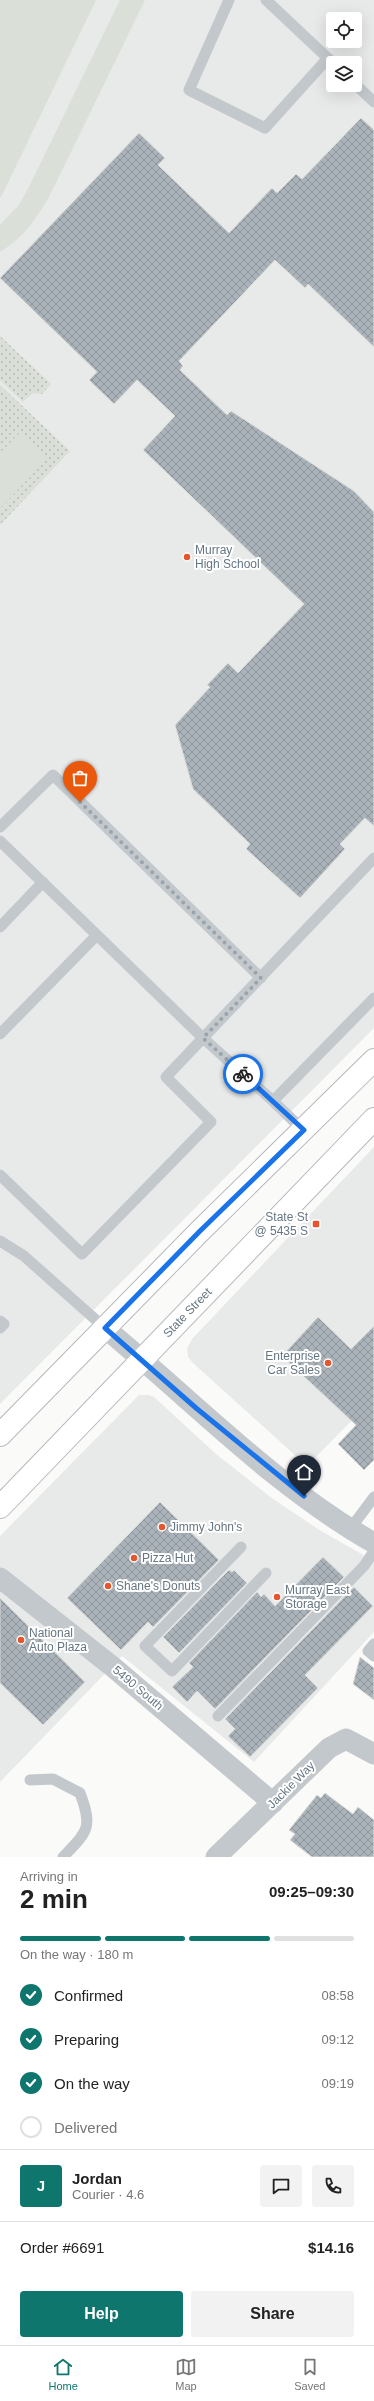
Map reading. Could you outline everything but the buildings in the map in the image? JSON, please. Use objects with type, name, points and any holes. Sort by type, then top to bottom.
[{"type":"main road","points":[[0,1436],[200,1231],[374,1060]]},
{"type":"main road","name":"State Street","points":[[0,1507],[374,1119]]},
{"type":"street","points":[[105,1328],[279,1477],[350,1529],[374,1543]]},
{"type":"street","name":"5490 South","points":[[0,1578],[113,1667],[274,1803]]},
{"type":"street","name":"Jackie Way","points":[[216,1857],[274,1803],[329,1748],[346,1739],[374,1754]]},
{"type":"lane","points":[[229,0],[188,90],[264,128],[326,64]]},
{"type":"lane","points":[[266,0],[326,56]]},
{"type":"lane","points":[[362,91],[374,102]]},
{"type":"lane","points":[[0,826],[53,775],[261,978]]},
{"type":"lane","points":[[0,841],[203,1038],[304,1130]]},
{"type":"lane","points":[[0,1175],[82,1254],[211,1122],[166,1076],[374,858]]},
{"type":"lane","points":[[0,927],[43,882]]},
{"type":"lane","points":[[0,1034],[97,935]]},
{"type":"lane","points":[[273,1101],[374,998]]},
{"type":"lane","points":[[0,1241],[24,1256],[105,1328]]},
{"type":"lane","points":[[0,1321],[4,1324],[0,1328]]},
{"type":"lane","points":[[350,1529],[374,1497]]},
{"type":"lane","points":[[241,1547],[145,1646],[172,1671],[266,1574]]},
{"type":"lane","points":[[218,1716],[364,1566],[374,1552]]},
{"type":"lane","points":[[374,1644],[368,1651],[374,1656]]},
{"type":"lane","points":[[30,1780],[53,1779],[80,1793],[88,1815],[85,1835],[63,1857]]},
{"type":"shaded area","name":"Murray High School","points":[[0,0],[374,0],[374,1028],[0,1404]]},
{"type":"shaded area","points":[[0,0],[96,0],[1,197],[0,197]]},
{"type":"shaded area","points":[[120,0],[145,0],[49,197],[22,235],[0,252],[0,225],[19,205],[29,187]]},
{"type":"shaded area","points":[[0,336],[51,384],[42,394],[33,393],[23,402],[0,380]]},
{"type":"shaded area","points":[[0,385],[70,451],[0,525]]},
{"type":"shaded area","points":[[19,433],[47,459],[0,509],[0,453]]},
{"type":"shaded area","points":[[374,1147],[374,1398],[307,1466],[193,1363],[188,1357],[187,1349],[192,1339]]},
{"type":"shaded area","points":[[139,1395],[154,1397],[216,1454],[273,1499],[321,1531],[374,1561],[374,1632],[254,1762],[122,1656],[0,1782],[0,1536]]},
{"type":"way so far","points":[[80,802],[261,978],[203,1038],[243,1074]]},
{"type":"place","name":"Murray High School","points":[[187,557]]},
{"type":"place","name":"State St @ 5435 S","points":[[316,1224]]},
{"type":"place","name":"Enterprise Car Sales","points":[[328,1363]]},
{"type":"place","name":"Jimmy John's","points":[[162,1527]]},
{"type":"place","name":"Pizza Hut","points":[[134,1558]]},
{"type":"place","name":"Shane's Donuts","points":[[108,1586]]},
{"type":"place","name":"Murray East Storage","points":[[277,1597]]},
{"type":"place","name":"National Auto Plaza","points":[[21,1640]]},
{"type":"route","points":[[243,1074],[304,1130],[200,1231],[105,1328],[196,1408],[304,1496]]}]
